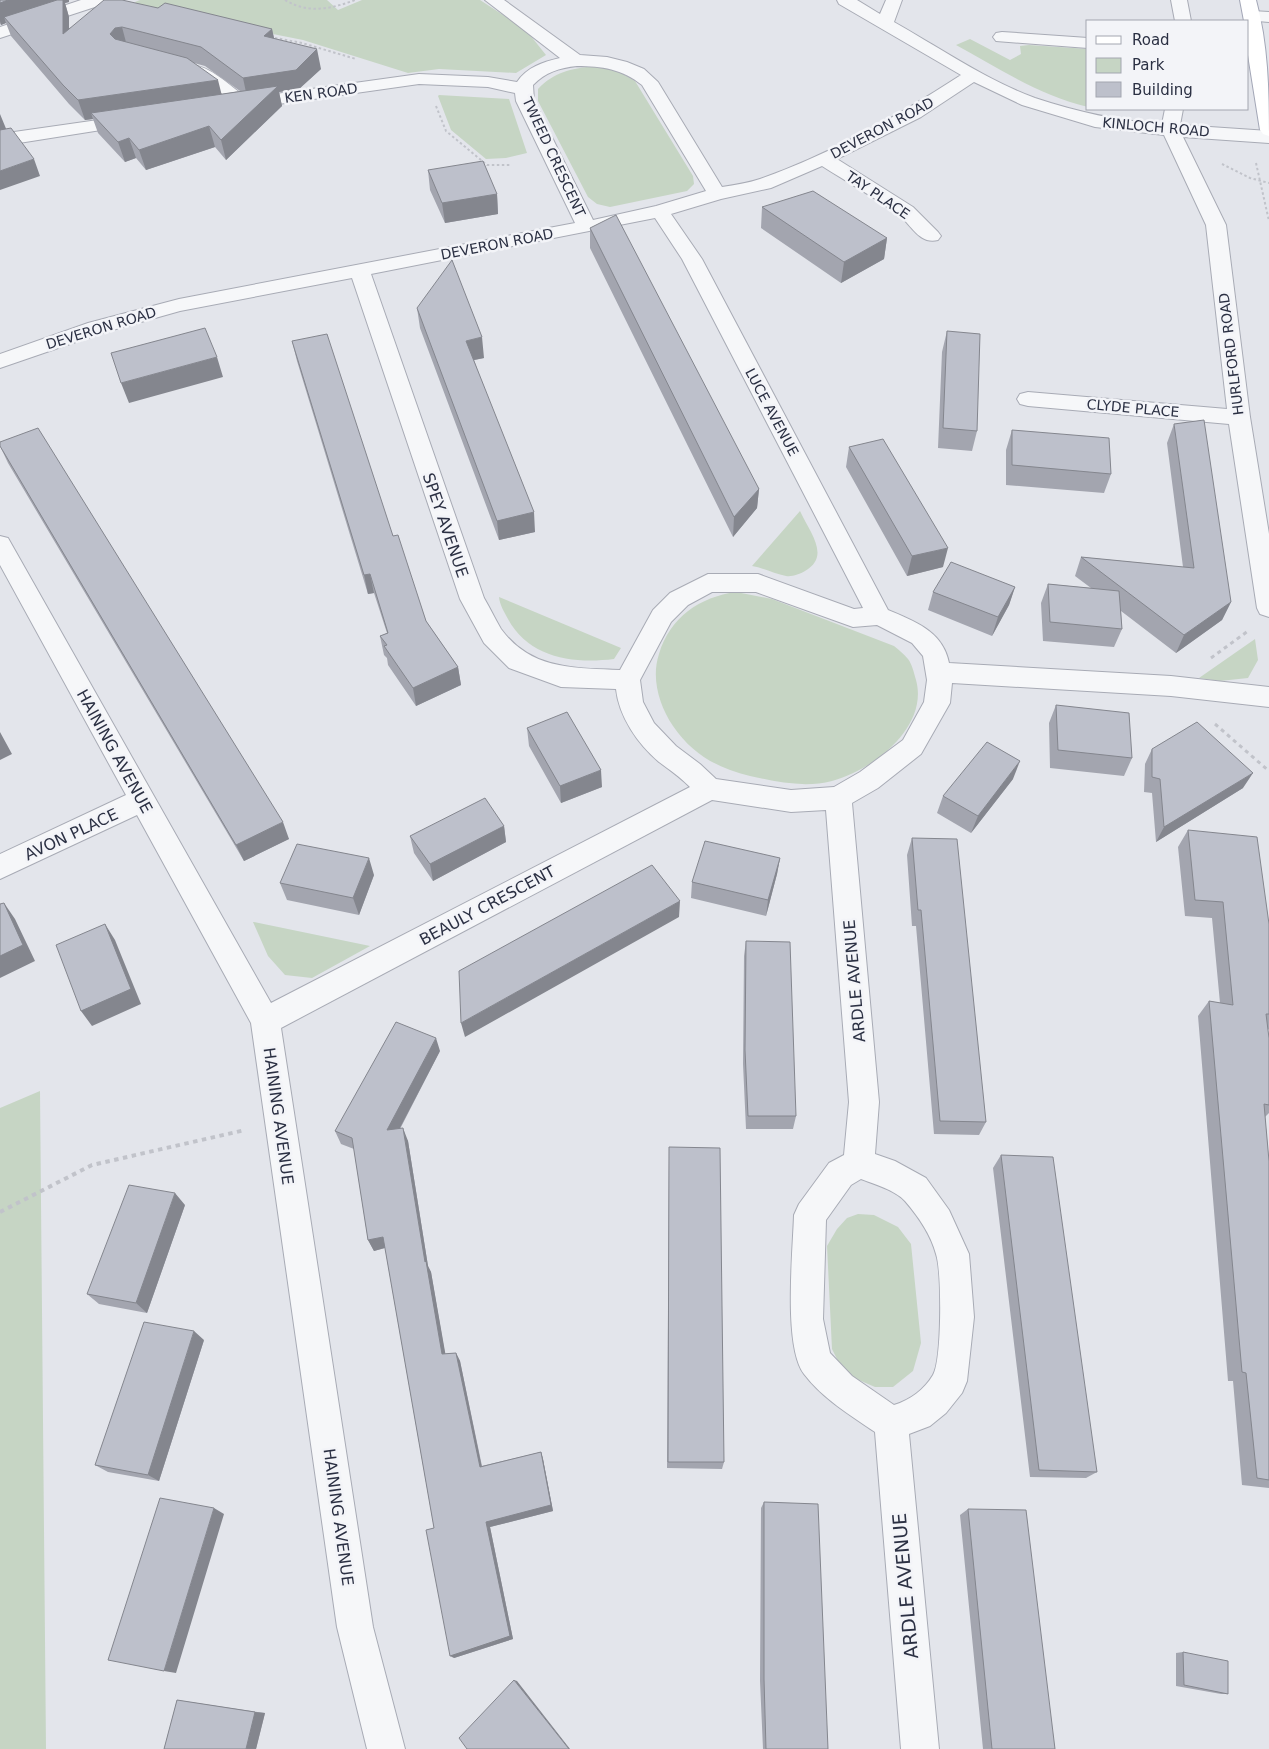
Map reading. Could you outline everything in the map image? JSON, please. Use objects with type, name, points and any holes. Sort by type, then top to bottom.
[{"type":"main road","points":[[1256,11],[1256,52],[1269,130]]},
{"type":"street","points":[[0,33],[98,0]]},
{"type":"street","points":[[493,0],[575,60]]},
{"type":"street","name":"KINLOCH ROAD","points":[[845,0],[973,75],[1028,101],[1101,123],[1138,128],[1172,119],[1269,137]]},
{"type":"street","points":[[885,24],[894,0]]},
{"type":"street","points":[[1179,0],[1183,20]]},
{"type":"street","points":[[1002,37],[1086,43]]},
{"type":"street","name":"TWEED CRESCENT","points":[[587,227],[525,101],[523,89],[525,82],[540,71],[575,60],[601,61],[634,70],[649,82],[717,194]]},
{"type":"street","points":[[172,65],[199,72],[243,104]]},
{"type":"street","name":"DEVERON ROAD","points":[[0,361],[95,328],[179,305],[587,227],[660,211],[717,194],[764,184],[823,159],[915,113],[973,75]]},
{"type":"street","name":"KEN ROAD","points":[[217,107],[418,79],[488,82],[523,89]]},
{"type":"street","points":[[0,140],[153,117]]},
{"type":"street","name":"HURLFORD ROAD","points":[[1172,119],[1216,225],[1239,418],[1269,608]]},
{"type":"street","name":"TAY PLACE","points":[[823,159],[906,211],[930,236]]},
{"type":"street","name":"LUCE AVENUE","points":[[660,211],[692,259],[879,616]]},
{"type":"street","name":"SPEY AVENUE","points":[[360,271],[472,599],[493,636],[518,661],[561,677],[627,680]]},
{"type":"street","name":"CLYDE PLACE","points":[[1028,400],[1239,418]]},
{"type":"street","name":"HAINING AVENUE","points":[[0,544],[265,1021],[355,1627],[386,1749]]},
{"type":"street","points":[[708,583],[758,584],[853,618],[879,616],[900,624],[921,636],[935,653],[938,672],[940,680],[937,703],[912,747],[870,780],[838,798],[791,801],[709,789],[691,771],[667,753],[645,730],[630,703],[627,680],[662,616],[679,599],[708,583]]},
{"type":"street","points":[[938,672],[1171,686],[1269,697]]},
{"type":"street","name":"BEAULY CRESCENT","points":[[265,1021],[709,789]]},
{"type":"street","name":"ARDLE AVENUE","points":[[838,798],[864,1102],[859,1164]]},
{"type":"street","name":"AVON PLACE","points":[[0,867],[142,800]]},
{"type":"street","points":[[859,1164],[884,1172],[915,1189],[938,1221],[953,1254],[958,1317],[955,1355],[950,1381],[934,1401],[918,1414],[891,1423],[840,1388],[815,1361],[807,1319],[810,1215],[840,1174],[859,1164]]},
{"type":"street","name":"ARDLE AVENUE","points":[[891,1423],[920,1749]]},
{"type":"path","points":[[285,0],[292,6],[310,10],[332,7],[355,0]]},
{"type":"path","points":[[264,36],[302,43],[356,59]]},
{"type":"path","points":[[434,100],[446,131],[487,165],[511,165]]},
{"type":"path","points":[[1254,627],[1171,686],[1269,771]]},
{"type":"path","points":[[0,1212],[92,1166],[280,1122]]},
{"type":"green space","points":[[140,0],[327,0],[338,10],[362,0],[480,0],[526,30],[546,55],[516,73],[439,69],[408,73],[303,40],[138,7],[135,2]]},
{"type":"green space","points":[[970,39],[1010,60],[1021,54],[1020,46],[1086,49],[1086,106],[1036,89],[956,45]]},
{"type":"green space","points":[[593,66],[616,70],[635,81],[693,176],[694,184],[687,191],[610,207],[597,204],[588,197],[538,101],[538,89],[544,83],[563,72]]},
{"type":"green space","points":[[439,95],[509,99],[527,153],[506,158],[486,159],[451,130]]},
{"type":"green space","points":[[800,511],[816,544],[817,558],[813,565],[793,576],[782,575],[752,566]]},
{"type":"green space","points":[[736,592],[772,599],[894,646],[903,654],[913,669],[918,697],[914,714],[906,730],[894,744],[880,757],[848,775],[822,783],[801,784],[738,773],[706,759],[688,744],[673,726],[660,700],[656,682],[659,654],[671,629],[688,611],[710,599]]},
{"type":"green space","points":[[499,597],[621,648],[614,659],[583,660],[554,656],[540,650],[517,632],[508,619]]},
{"type":"green space","points":[[1255,639],[1258,660],[1248,678],[1220,681],[1199,678]]},
{"type":"green space","points":[[253,922],[370,946],[312,978],[285,975],[268,956]]},
{"type":"green space","points":[[40,1091],[46,1749],[0,1749],[0,1108]]},
{"type":"green space","points":[[858,1214],[874,1215],[898,1227],[911,1244],[921,1343],[913,1371],[893,1387],[875,1387],[854,1378],[838,1361],[832,1349],[827,1246],[837,1229],[847,1218]]},
{"type":"building","points":[[57,0],[63,0],[63,34],[104,0],[122,0],[158,8],[165,3],[272,29],[264,36],[317,49],[296,70],[243,78],[201,47],[122,27],[115,28],[110,34],[115,39],[187,58],[218,80],[78,100],[4,17]]},
{"type":"building","points":[[278,86],[221,140],[209,126],[139,150],[129,138],[118,142],[91,113]]},
{"type":"building","points":[[11,128],[34,159],[0,171],[0,130]]},
{"type":"building","points":[[483,161],[497,194],[442,203],[428,170]]},
{"type":"building","points":[[813,191],[887,238],[844,262],[762,207]]},
{"type":"building","points":[[616,215],[759,489],[734,517],[590,228]]},
{"type":"building","points":[[452,260],[482,337],[466,341],[534,512],[497,521],[417,308]]},
{"type":"building","points":[[205,328],[217,357],[121,383],[111,353]]},
{"type":"building","points":[[947,331],[980,334],[977,431],[943,428]]},
{"type":"building","points":[[327,334],[393,536],[398,535],[426,621],[458,667],[413,688],[384,646],[387,645],[380,636],[388,633],[370,574],[364,575],[292,341]]},
{"type":"building","points":[[1204,420],[1231,602],[1184,635],[1081,557],[1194,568],[1174,424]]},
{"type":"building","points":[[38,428],[283,822],[236,845],[0,446],[0,442]]},
{"type":"building","points":[[1012,430],[1109,438],[1111,474],[1012,465]]},
{"type":"building","points":[[883,439],[948,548],[912,556],[849,447]]},
{"type":"building","points":[[951,562],[1015,587],[998,617],[933,592]]},
{"type":"building","points":[[1048,584],[1119,591],[1122,629],[1050,622]]},
{"type":"building","points":[[1056,705],[1129,713],[1132,758],[1058,750]]},
{"type":"building","points":[[567,712],[601,770],[560,786],[527,728]]},
{"type":"building","points":[[1197,722],[1253,773],[1164,827],[1160,779],[1152,777],[1152,749]]},
{"type":"building","points":[[987,742],[1020,761],[978,816],[943,796]]},
{"type":"building","points":[[485,798],[504,826],[430,864],[410,836]]},
{"type":"building","points":[[1188,830],[1257,837],[1269,924],[1269,1014],[1266,1014],[1269,1038],[1269,1105],[1264,1104],[1269,1161],[1269,1480],[1257,1478],[1246,1373],[1242,1372],[1209,1001],[1233,1005],[1223,902],[1195,900]]},
{"type":"building","points":[[912,838],[957,839],[986,1122],[940,1121],[921,910],[918,910]]},
{"type":"building","points":[[705,841],[780,858],[768,900],[692,882]]},
{"type":"building","points":[[297,844],[369,858],[353,898],[280,883]]},
{"type":"building","points":[[652,865],[680,901],[461,1023],[459,971]]},
{"type":"building","points":[[4,903],[23,945],[0,956],[0,904]]},
{"type":"building","points":[[105,924],[131,989],[81,1011],[56,945]]},
{"type":"building","points":[[746,941],[790,942],[796,1116],[748,1116],[745,1050]]},
{"type":"building","points":[[396,1022],[436,1038],[387,1130],[403,1128],[442,1354],[456,1353],[480,1467],[541,1452],[551,1505],[486,1522],[510,1636],[450,1656],[426,1530],[434,1528],[383,1237],[368,1240],[352,1138],[335,1131]]},
{"type":"building","points":[[669,1147],[720,1148],[724,1462],[668,1462]]},
{"type":"building","points":[[1001,1155],[1053,1157],[1097,1472],[1039,1470]]},
{"type":"building","points":[[129,1185],[175,1193],[136,1303],[87,1294]]},
{"type":"building","points":[[144,1322],[194,1331],[148,1475],[95,1465]]},
{"type":"building","points":[[160,1498],[214,1508],[164,1671],[108,1660]]},
{"type":"building","points":[[764,1502],[818,1504],[828,1749],[766,1749]]},
{"type":"building","points":[[968,1509],[1026,1510],[1055,1749],[992,1749]]},
{"type":"building","points":[[1183,1652],[1228,1661],[1228,1694],[1184,1685]]},
{"type":"building","points":[[514,1680],[569,1749],[467,1749],[459,1738]]},
{"type":"building","points":[[177,1700],[255,1712],[246,1749],[164,1749]]}]
